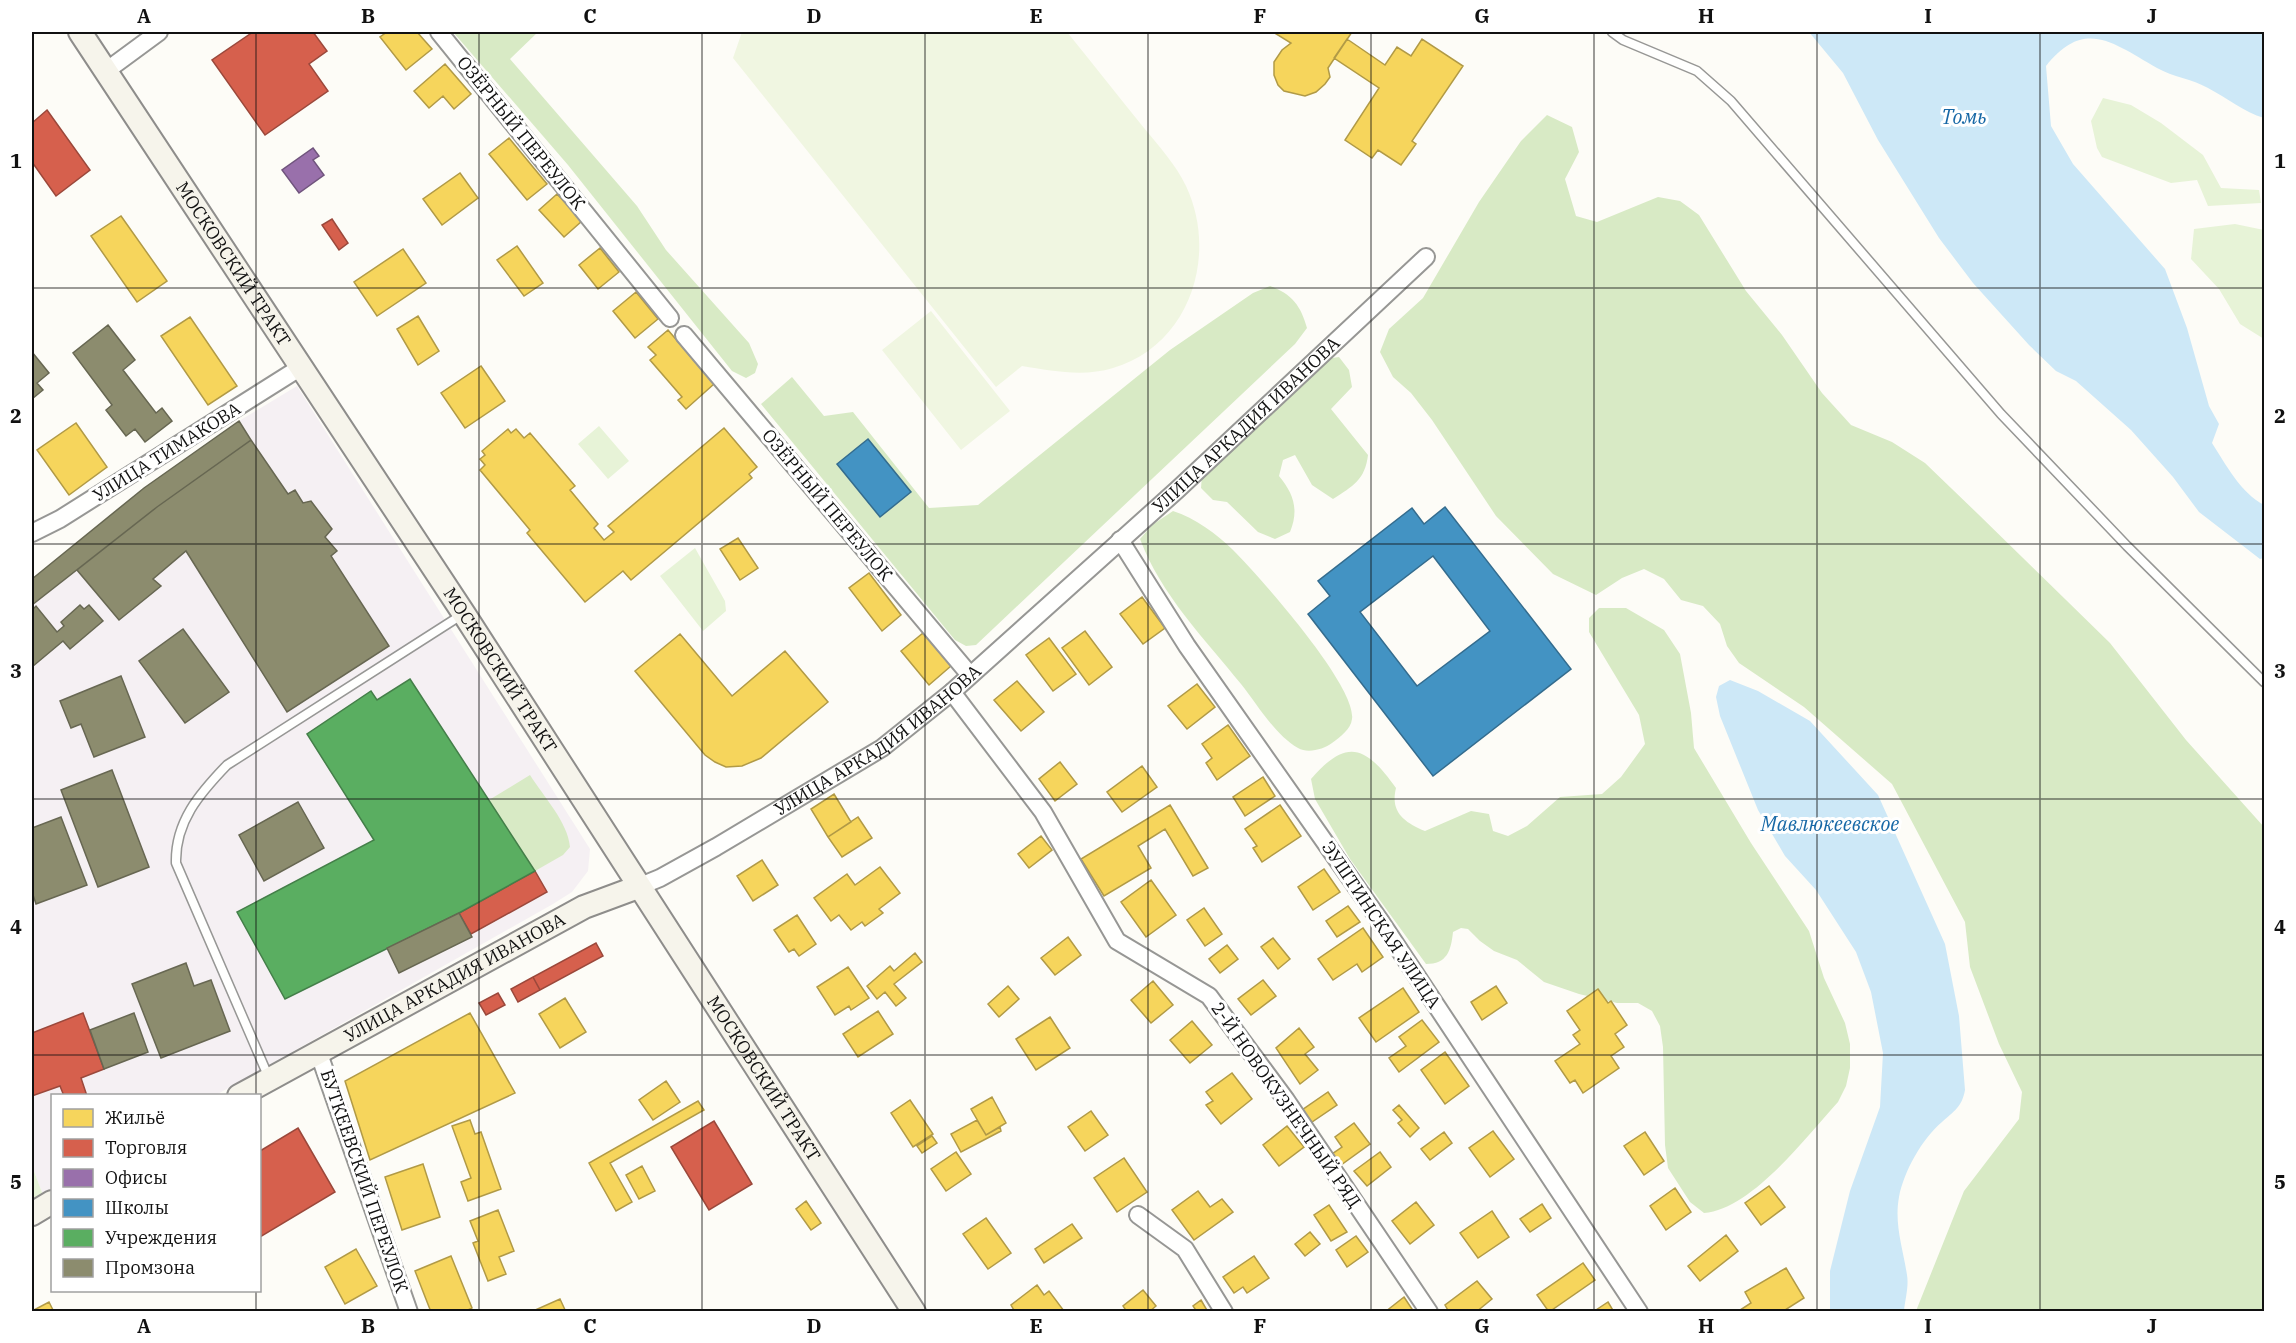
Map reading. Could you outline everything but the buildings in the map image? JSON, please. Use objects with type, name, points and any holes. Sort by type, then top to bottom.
[{"type":"main road","name":"МОСКОВСКИЙ ТРАКТ","points":[[80,32],[464,614],[638,887],[914,1311]]},
{"type":"main road","name":"УЛИЦА АРКАДИЯ ИВАНОВА","points":[[241,1094],[584,907],[638,887]]},
{"type":"main road","points":[[32,1214],[51,1203]]},
{"type":"street","points":[[106,71],[159,32]]},
{"type":"street","name":"ОЗЁРНЫЙ ПЕРЕУЛОК","points":[[439,32],[670,318]]},
{"type":"street","name":"УЛИЦА АРКАДИЯ ИВАНОВА","points":[[638,887],[660,878],[716,847],[882,748],[952,692],[1426,257]]},
{"type":"street","name":"ОЗЁРНЫЙ ПЕРЕУЛОК","points":[[684,335],[970,675]]},
{"type":"street","name":"УЛИЦА ТИМАКОВА","points":[[32,533],[60,519],[301,367]]},
{"type":"street","name":"ЭУШТИНСКАЯ УЛИЦА","points":[[1120,540],[1187,646],[1381,922],[1639,1311]]},
{"type":"street","name":"2-Й НОВОКУЗНЕЧНЫЙ РЯД","points":[[952,692],[1042,812],[1118,940],[1209,996],[1286,1100],[1429,1311]]},
{"type":"street","name":"БУТКЕЕВСКИЙ ПЕРЕУЛОК","points":[[318,1051],[409,1311]]},
{"type":"street","points":[[1138,1215],[1185,1249],[1224,1311]]},
{"type":"lane","points":[[1612,32],[1623,40],[1697,71],[1725,96],[2001,414],[2127,546],[2265,682]]},
{"type":"lane","points":[[269,1078],[176,863],[175,844],[183,821],[203,790],[227,765],[464,614]]},
{"type":"shaded area","points":[[297,386],[590,849],[588,871],[572,892],[553,904],[218,1094],[51,1094],[51,1190],[43,1195],[32,1166],[32,579],[144,488],[239,421]]},
{"type":"green space","points":[[453,32],[538,32],[510,59],[637,206],[666,250],[749,343],[758,364],[755,373],[746,378],[732,371],[568,165]]},
{"type":"green space","points":[[742,32],[1067,32],[1167,156],[1186,186],[1195,213],[1199,241],[1197,269],[1190,295],[1178,319],[1161,340],[1139,357],[1113,368],[1079,373],[1022,366],[996,387],[733,58]]},
{"type":"green space","points":[[2103,98],[2131,105],[2161,123],[2203,155],[2221,188],[2259,190],[2261,203],[2208,206],[2197,180],[2171,183],[2102,157],[2097,148],[2091,121]]},
{"type":"green space","points":[[1547,115],[1572,127],[1579,152],[1565,179],[1576,216],[1597,222],[1658,197],[1680,201],[1699,215],[1746,291],[1782,335],[1822,393],[1851,425],[1892,442],[1925,463],[1978,514],[2110,643],[2186,740],[2264,827],[2264,1311],[1916,1311],[1964,1191],[2019,1119],[2022,1092],[1999,1044],[1970,967],[1965,922],[1892,784],[1804,707],[1739,663],[1727,646],[1720,624],[1703,606],[1681,600],[1664,579],[1644,569],[1622,578],[1596,595],[1553,574],[1496,516],[1432,420],[1411,393],[1393,377],[1380,352],[1389,329],[1423,298],[1479,202],[1521,141]]},
{"type":"green space","points":[[2235,224],[2264,230],[2264,339],[2240,324],[2219,289],[2191,259],[2194,229]]},
{"type":"green space","points":[[1270,286],[1290,297],[1302,313],[1307,328],[1295,344],[976,645],[966,646],[955,640],[761,404],[792,377],[824,416],[853,412],[929,508],[978,505],[1170,350],[1253,293]]},
{"type":"green space","points":[[931,311],[1010,411],[961,450],[882,350]]},
{"type":"green space","points":[[1339,357],[1349,370],[1352,387],[1331,409],[1368,455],[1364,471],[1352,486],[1333,499],[1312,485],[1295,455],[1283,460],[1279,476],[1294,502],[1294,516],[1290,532],[1275,539],[1258,532],[1227,502],[1213,500],[1201,488],[1202,475],[1326,359]]},
{"type":"green space","points":[[599,426],[629,461],[608,479],[578,444]]},
{"type":"green space","points":[[1173,511],[1205,527],[1233,550],[1283,606],[1323,658],[1339,682],[1349,703],[1352,719],[1342,735],[1332,743],[1320,749],[1306,751],[1298,748],[1282,735],[1171,597],[1159,579],[1140,539],[1152,525]]},
{"type":"green space","points":[[695,548],[725,601],[726,611],[703,631],[660,576]]},
{"type":"green space","points":[[1599,608],[1626,608],[1664,630],[1680,654],[1691,713],[1694,748],[1751,843],[1809,931],[1824,978],[1845,1023],[1850,1044],[1850,1068],[1846,1086],[1838,1102],[1795,1151],[1759,1185],[1741,1199],[1704,1213],[1690,1202],[1668,1168],[1665,1145],[1663,1047],[1660,1026],[1652,1011],[1638,1003],[1617,1003],[1579,994],[1544,982],[1517,960],[1494,951],[1468,929],[1461,928],[1453,932],[1447,955],[1439,962],[1426,964],[1350,859],[1315,799],[1311,779],[1335,757],[1346,752],[1356,752],[1375,763],[1396,788],[1397,810],[1411,824],[1425,831],[1471,811],[1489,814],[1493,831],[1508,836],[1527,826],[1560,797],[1602,794],[1621,777],[1645,744],[1639,715],[1589,632],[1589,618]]},
{"type":"green space","points":[[530,775],[565,828],[570,847],[563,855],[535,871],[489,800]]},
{"type":"green space","points":[[32,1166],[43,1195],[32,1202]]},
{"type":"water","name":"Томь","points":[[1809,32],[2264,32],[2264,118],[2243,109],[2202,85],[2163,71],[2113,44],[2100,40],[2087,39],[2074,42],[2060,51],[2046,66],[2051,126],[2073,164],[2165,269],[2187,328],[2209,406],[2219,424],[2212,443],[2241,486],[2264,505],[2264,558],[2260,559],[2199,512],[2173,477],[2131,430],[2076,381],[2056,371],[2029,345],[1973,283],[1939,238],[1878,140],[1843,73]]},
{"type":"water","name":"Мавлюкеевское","points":[[1730,680],[1758,691],[1810,721],[1878,795],[1945,944],[1959,1016],[1965,1090],[1957,1108],[1921,1146],[1901,1187],[1898,1217],[1907,1279],[1904,1311],[1830,1311],[1830,1271],[1850,1191],[1880,1107],[1883,1053],[1871,992],[1856,952],[1816,890],[1785,856],[1758,810],[1720,716],[1716,697],[1719,686]]}]
